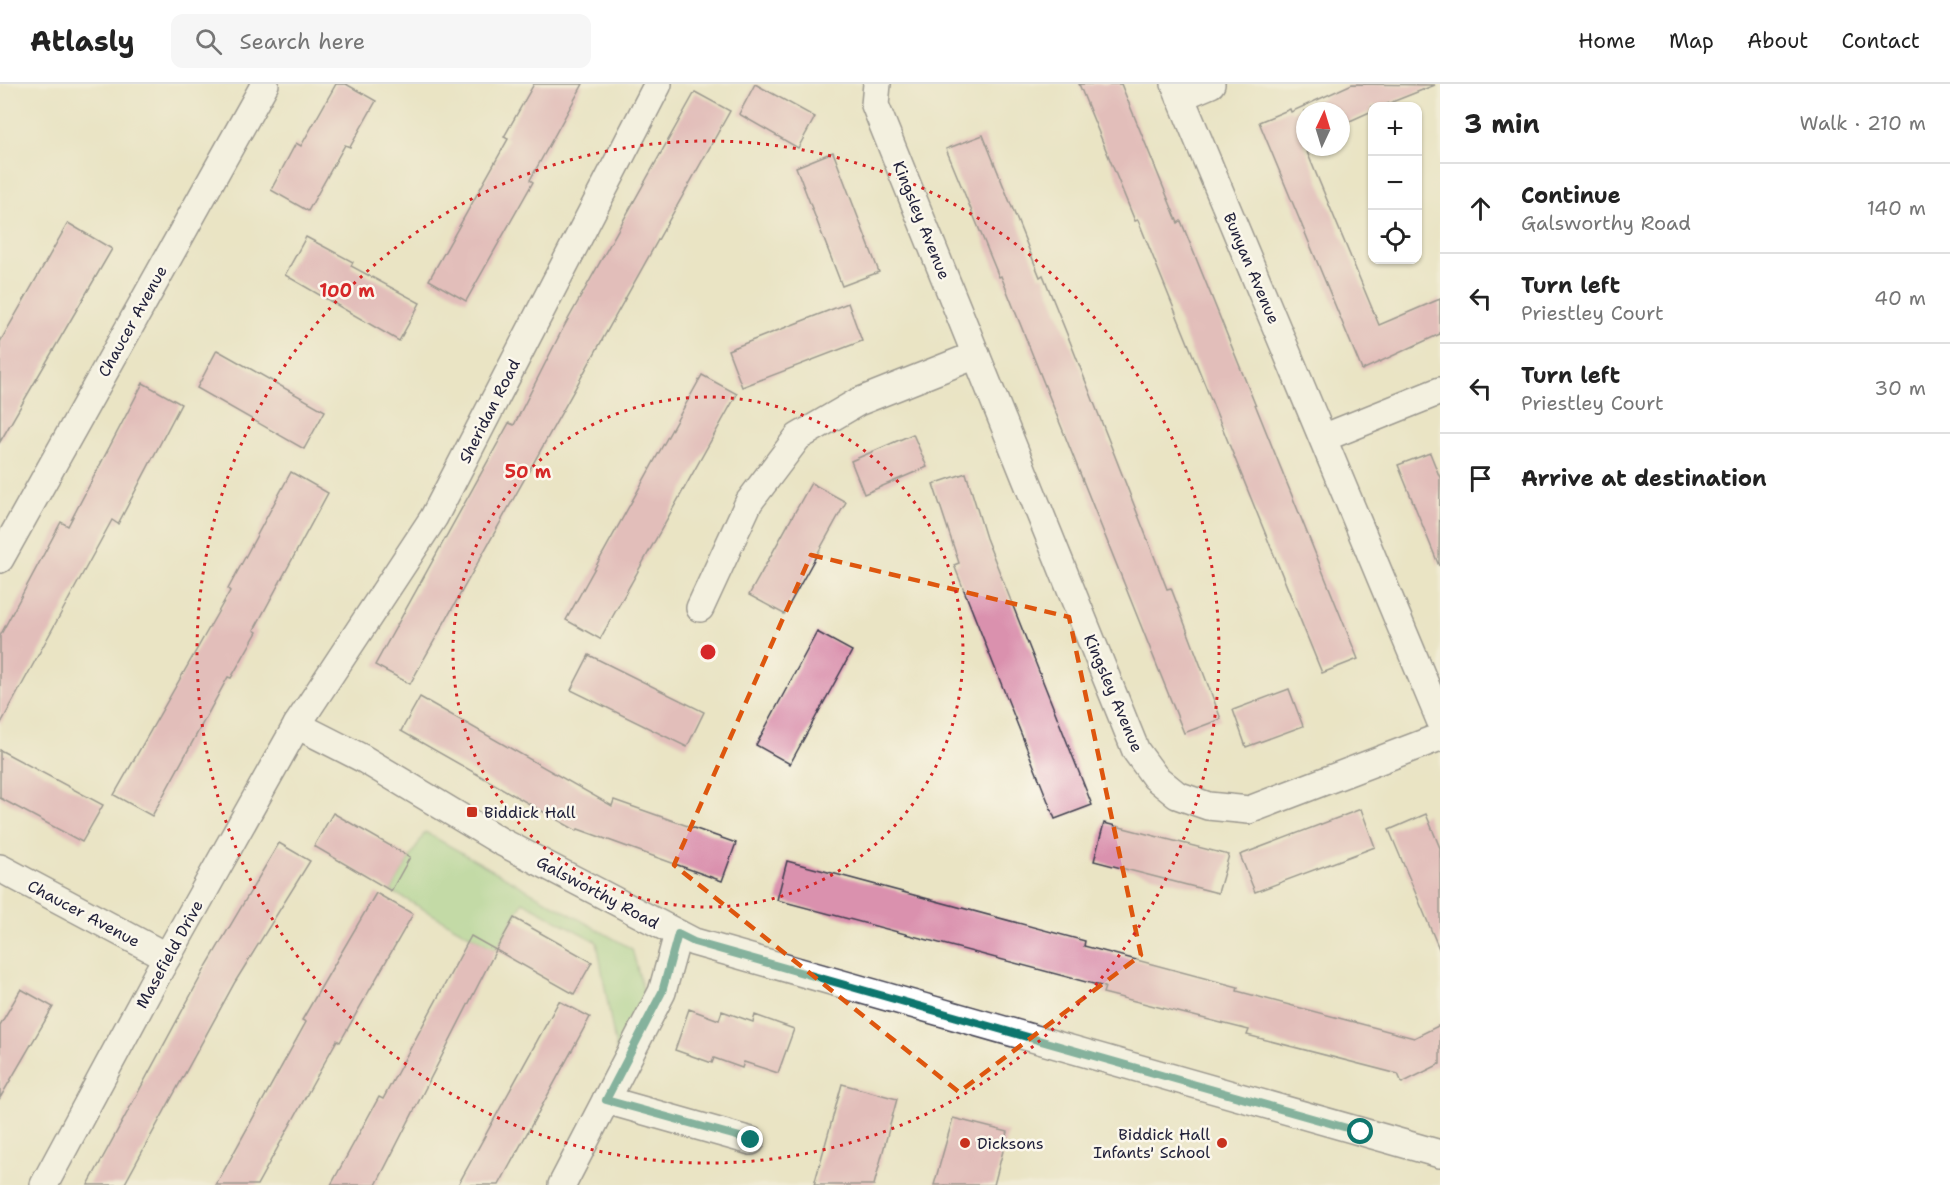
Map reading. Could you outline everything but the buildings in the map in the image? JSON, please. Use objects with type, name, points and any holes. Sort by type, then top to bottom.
[{"type":"street","name":"Chaucer Avenue","points":[[0,559],[265,84]]},
{"type":"street","name":"Sheridan Road","points":[[297,725],[434,517],[658,84]]},
{"type":"street","name":"Kingsley Avenue","points":[[877,84],[875,105],[1136,752],[1155,777],[1177,795],[1208,806],[1249,810],[1440,737]]},
{"type":"street","name":"Bunyan Avenue","points":[[1211,84],[1178,91],[1440,720]]},
{"type":"street","points":[[700,608],[749,502],[798,437],[858,402],[976,355]]},
{"type":"street","points":[[1323,438],[1440,391]]},
{"type":"street","name":"Galsworthy Road","points":[[297,725],[362,758],[500,841],[678,934],[704,945],[1440,1154]]},
{"type":"street","name":"Masefield Drive","points":[[46,1184],[167,957],[297,725]]},
{"type":"street","name":"Chaucer Avenue","points":[[0,868],[167,957]]},
{"type":"street","points":[[562,1185],[662,992],[678,934]]},
{"type":"street","points":[[606,1100],[751,1140]]},
{"type":"highlighted area","points":[[811,555],[1069,617],[1141,955],[959,1092],[674,865]]},
{"type":"green space","points":[[425,832],[632,949],[646,1000],[616,1050],[597,942],[523,902],[496,950],[391,891]]},
{"type":"place","name":"Biddick Hall","points":[[472,812]]},
{"type":"place","name":"Dicksons","points":[[965,1143]]},
{"type":"place","name":"Biddick Hall Infants' School","points":[[1222,1143]]},
{"type":"route","points":[[751,1140],[606,1100],[662,992],[678,934],[694,942],[1361,1132]]}]
